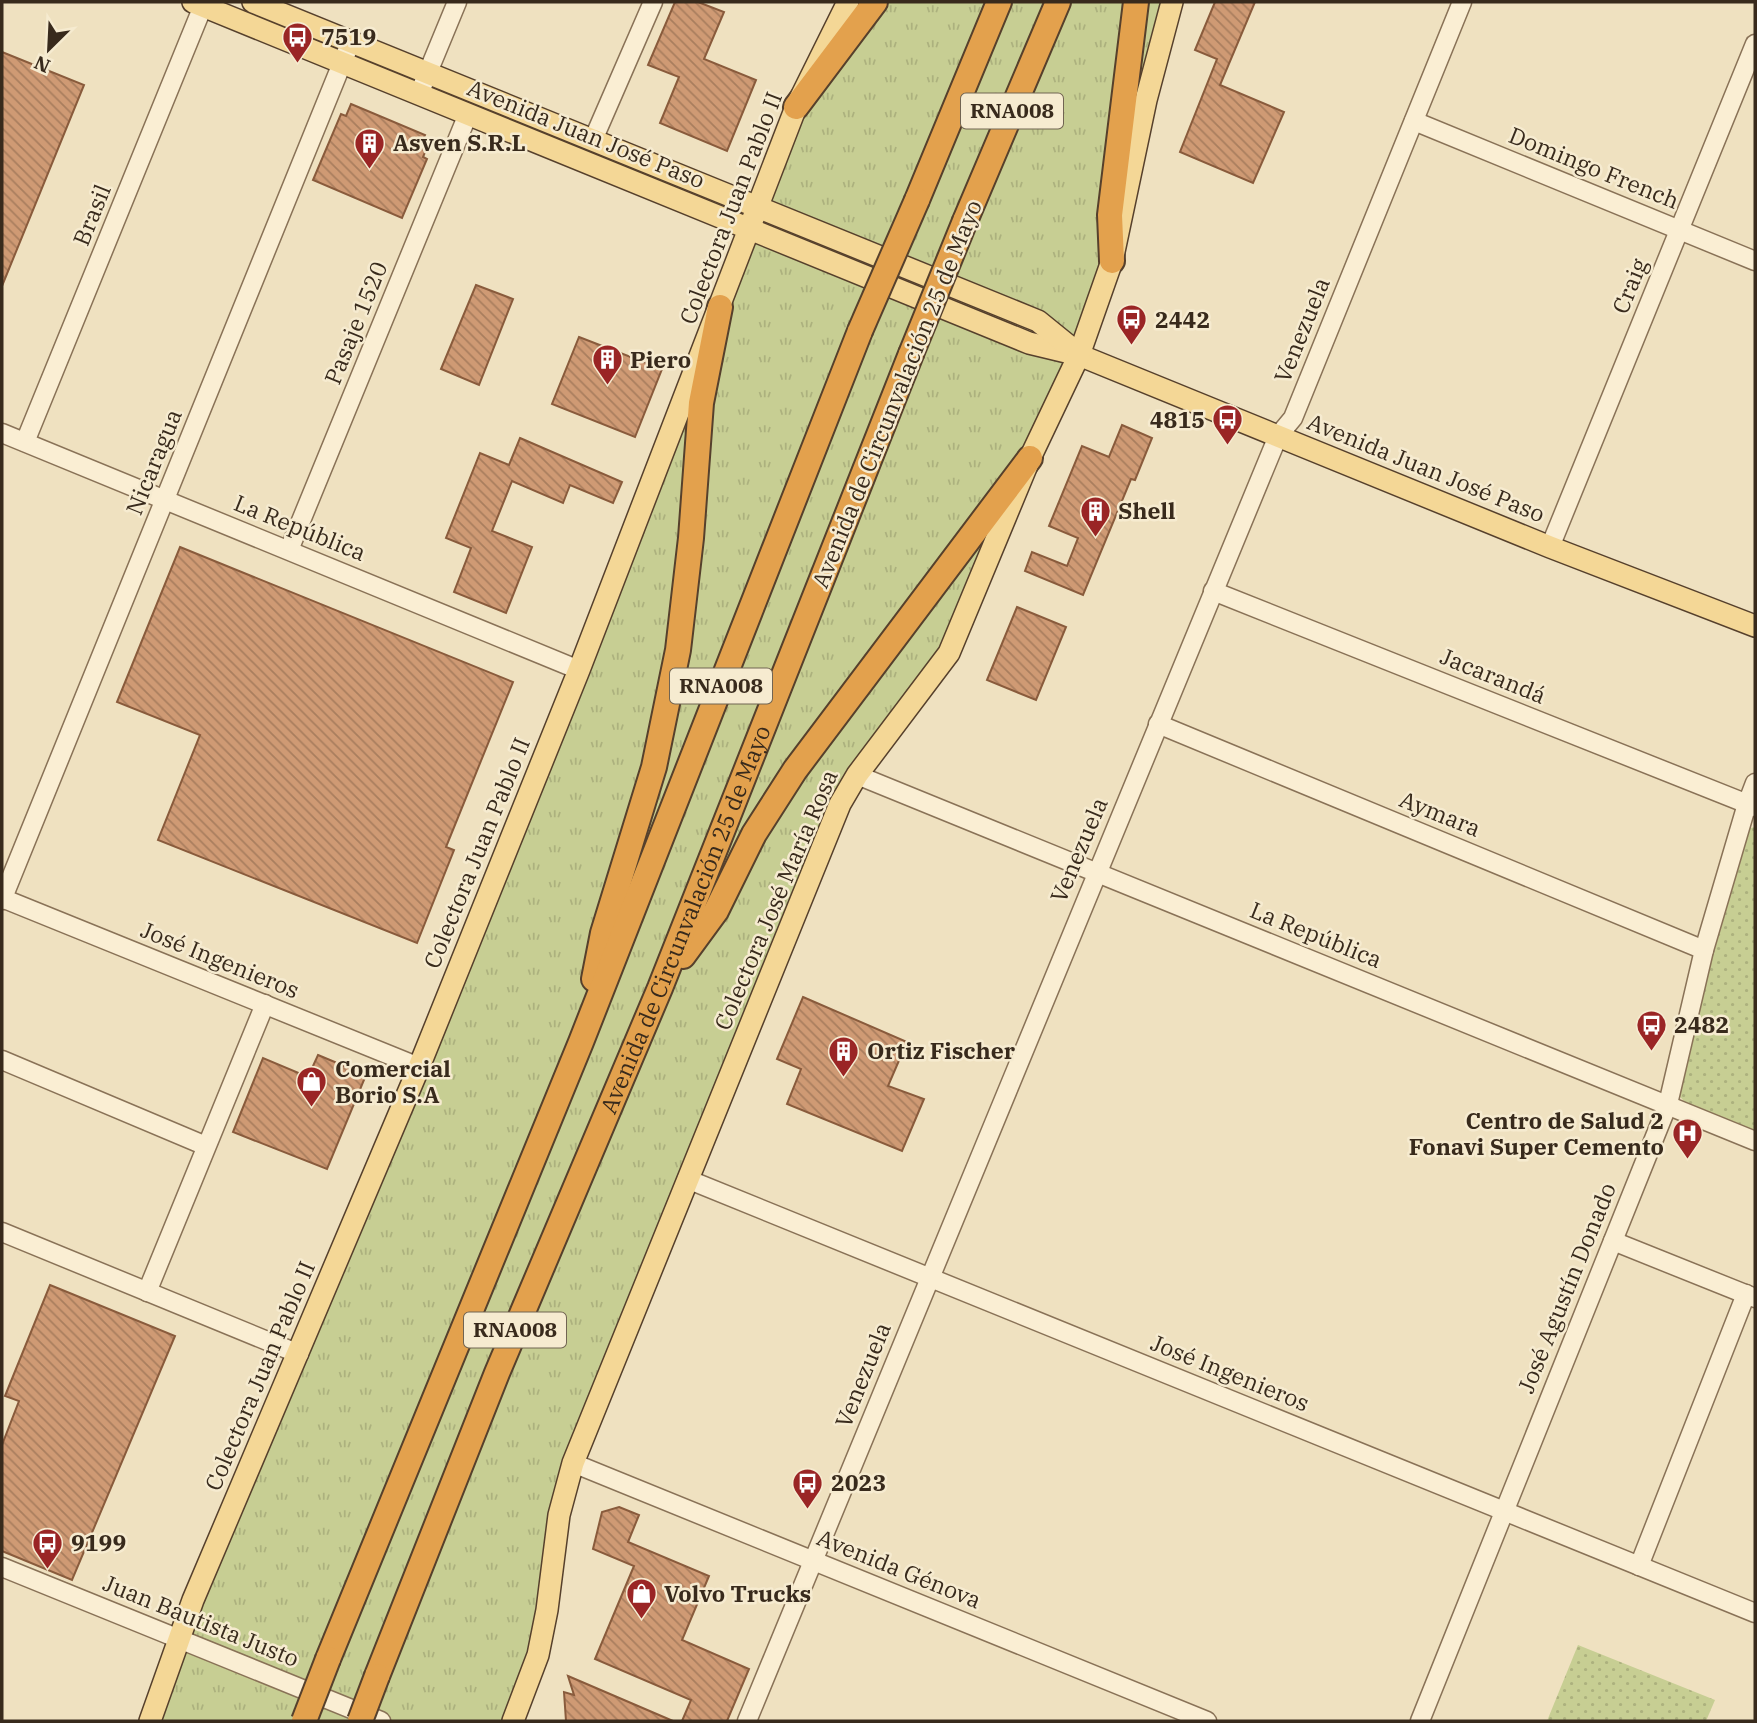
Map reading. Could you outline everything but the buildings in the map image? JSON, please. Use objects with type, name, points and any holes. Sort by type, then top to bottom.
[{"type":"highway","points":[[796,107],[875,2]]},
{"type":"highway","name":"RNA008","points":[[304,1721],[581,1042],[860,331],[999,2]]},
{"type":"highway","name":"Avenida de Circunvalación 25 de Mayo","points":[[360,1721],[497,1373],[660,988],[911,354],[1058,2]]},
{"type":"highway","points":[[1112,261],[1110,215],[1136,2]]},
{"type":"highway","points":[[581,1042],[603,933],[654,767],[678,650],[691,538],[701,403],[720,307]]},
{"type":"highway","points":[[660,988],[716,911],[754,834],[795,770],[1030,458]]},
{"type":"main road","name":"Avenida Juan José Paso","points":[[253,2],[1038,321],[1079,355]]},
{"type":"main road","name":"Colectora Juan Pablo II","points":[[150,1721],[193,1600],[419,1067],[579,670],[796,107],[848,2]]},
{"type":"main road","name":"Colectora José María Rosa","points":[[513,1721],[538,1655],[547,1610],[559,1515],[573,1463],[840,804],[857,775],[949,653],[1030,458],[1079,355],[1112,261],[1146,100],[1172,2]]},
{"type":"main road","name":"Avenida Juan José Paso","points":[[198,4],[1029,344],[1079,355],[1550,547],[1755,626]]},
{"type":"street","points":[[419,94],[457,2]]},
{"type":"street","points":[[593,140],[653,2]]},
{"type":"street","name":"Venezuela","points":[[747,1721],[1096,872],[1278,436],[1293,418],[1462,2]]},
{"type":"street","name":"Brasil","points":[[25,442],[198,4]]},
{"type":"street","name":"Nicaragua","points":[[2,899],[351,41]]},
{"type":"street","name":"Craig","points":[[1550,547],[1755,44]]},
{"type":"street","name":"Pasaje 1520","points":[[289,550],[468,114]]},
{"type":"street","name":"Domingo French","points":[[1414,121],[1755,261]]},
{"type":"street","name":"La República","points":[[2,433],[579,670]]},
{"type":"street","name":"Jacarandá","points":[[1213,591],[1751,806]]},
{"type":"street","name":"Aymara","points":[[1158,724],[1704,950]]},
{"type":"street","name":"La República","points":[[857,775],[1755,1141]]},
{"type":"street","name":"José Agustín Donado","points":[[1420,1721],[1668,1104],[1704,950],[1751,806],[1755,783]]},
{"type":"street","name":"José Ingenieros","points":[[2,899],[419,1067]]},
{"type":"street","points":[[147,1292],[265,1004]]},
{"type":"street","points":[[2,1060],[206,1146]]},
{"type":"street","name":"José Ingenieros","points":[[687,1179],[1755,1613]]},
{"type":"street","points":[[2,1232],[299,1354]]},
{"type":"street","points":[[1613,1241],[1751,1296],[1639,1566]]},
{"type":"street","name":"Avenida Génova","points":[[573,1463],[1207,1721]]},
{"type":"street","name":"Juan Bautista Justo","points":[[2,1567],[381,1721]]},
{"type":"green space","points":[[848,2],[1172,2],[1112,261],[949,653],[857,775],[573,1463],[513,1721],[150,1721]]},
{"type":"green space","points":[[1755,827],[1755,1135],[1687,1105],[1678,1094],[1713,955],[1750,828]]},
{"type":"green space","points":[[1578,1645],[1715,1700],[1706,1721],[1547,1721]]},
{"type":"place","name":"7519","points":[[298,64]]},
{"type":"place","name":"Asven S.R.L","points":[[370,170]]},
{"type":"place","name":"2442","points":[[1132,347]]},
{"type":"place","name":"Piero","points":[[607,387]]},
{"type":"place","name":"4815","points":[[1228,447]]},
{"type":"place","name":"Shell","points":[[1095,538]]},
{"type":"place","name":"2482","points":[[1651,1052]]},
{"type":"place","name":"Ortiz Fischer","points":[[844,1078]]},
{"type":"place","name":"Comercial Borio S.A","points":[[312,1109]]},
{"type":"place","name":"Centro de Salud 2 Fonavi Super Cemento","points":[[1687,1161]]},
{"type":"place","name":"2023","points":[[808,1510]]},
{"type":"place","name":"9199","points":[[48,1570]]},
{"type":"place","name":"Volvo Trucks","points":[[641,1621]]}]
